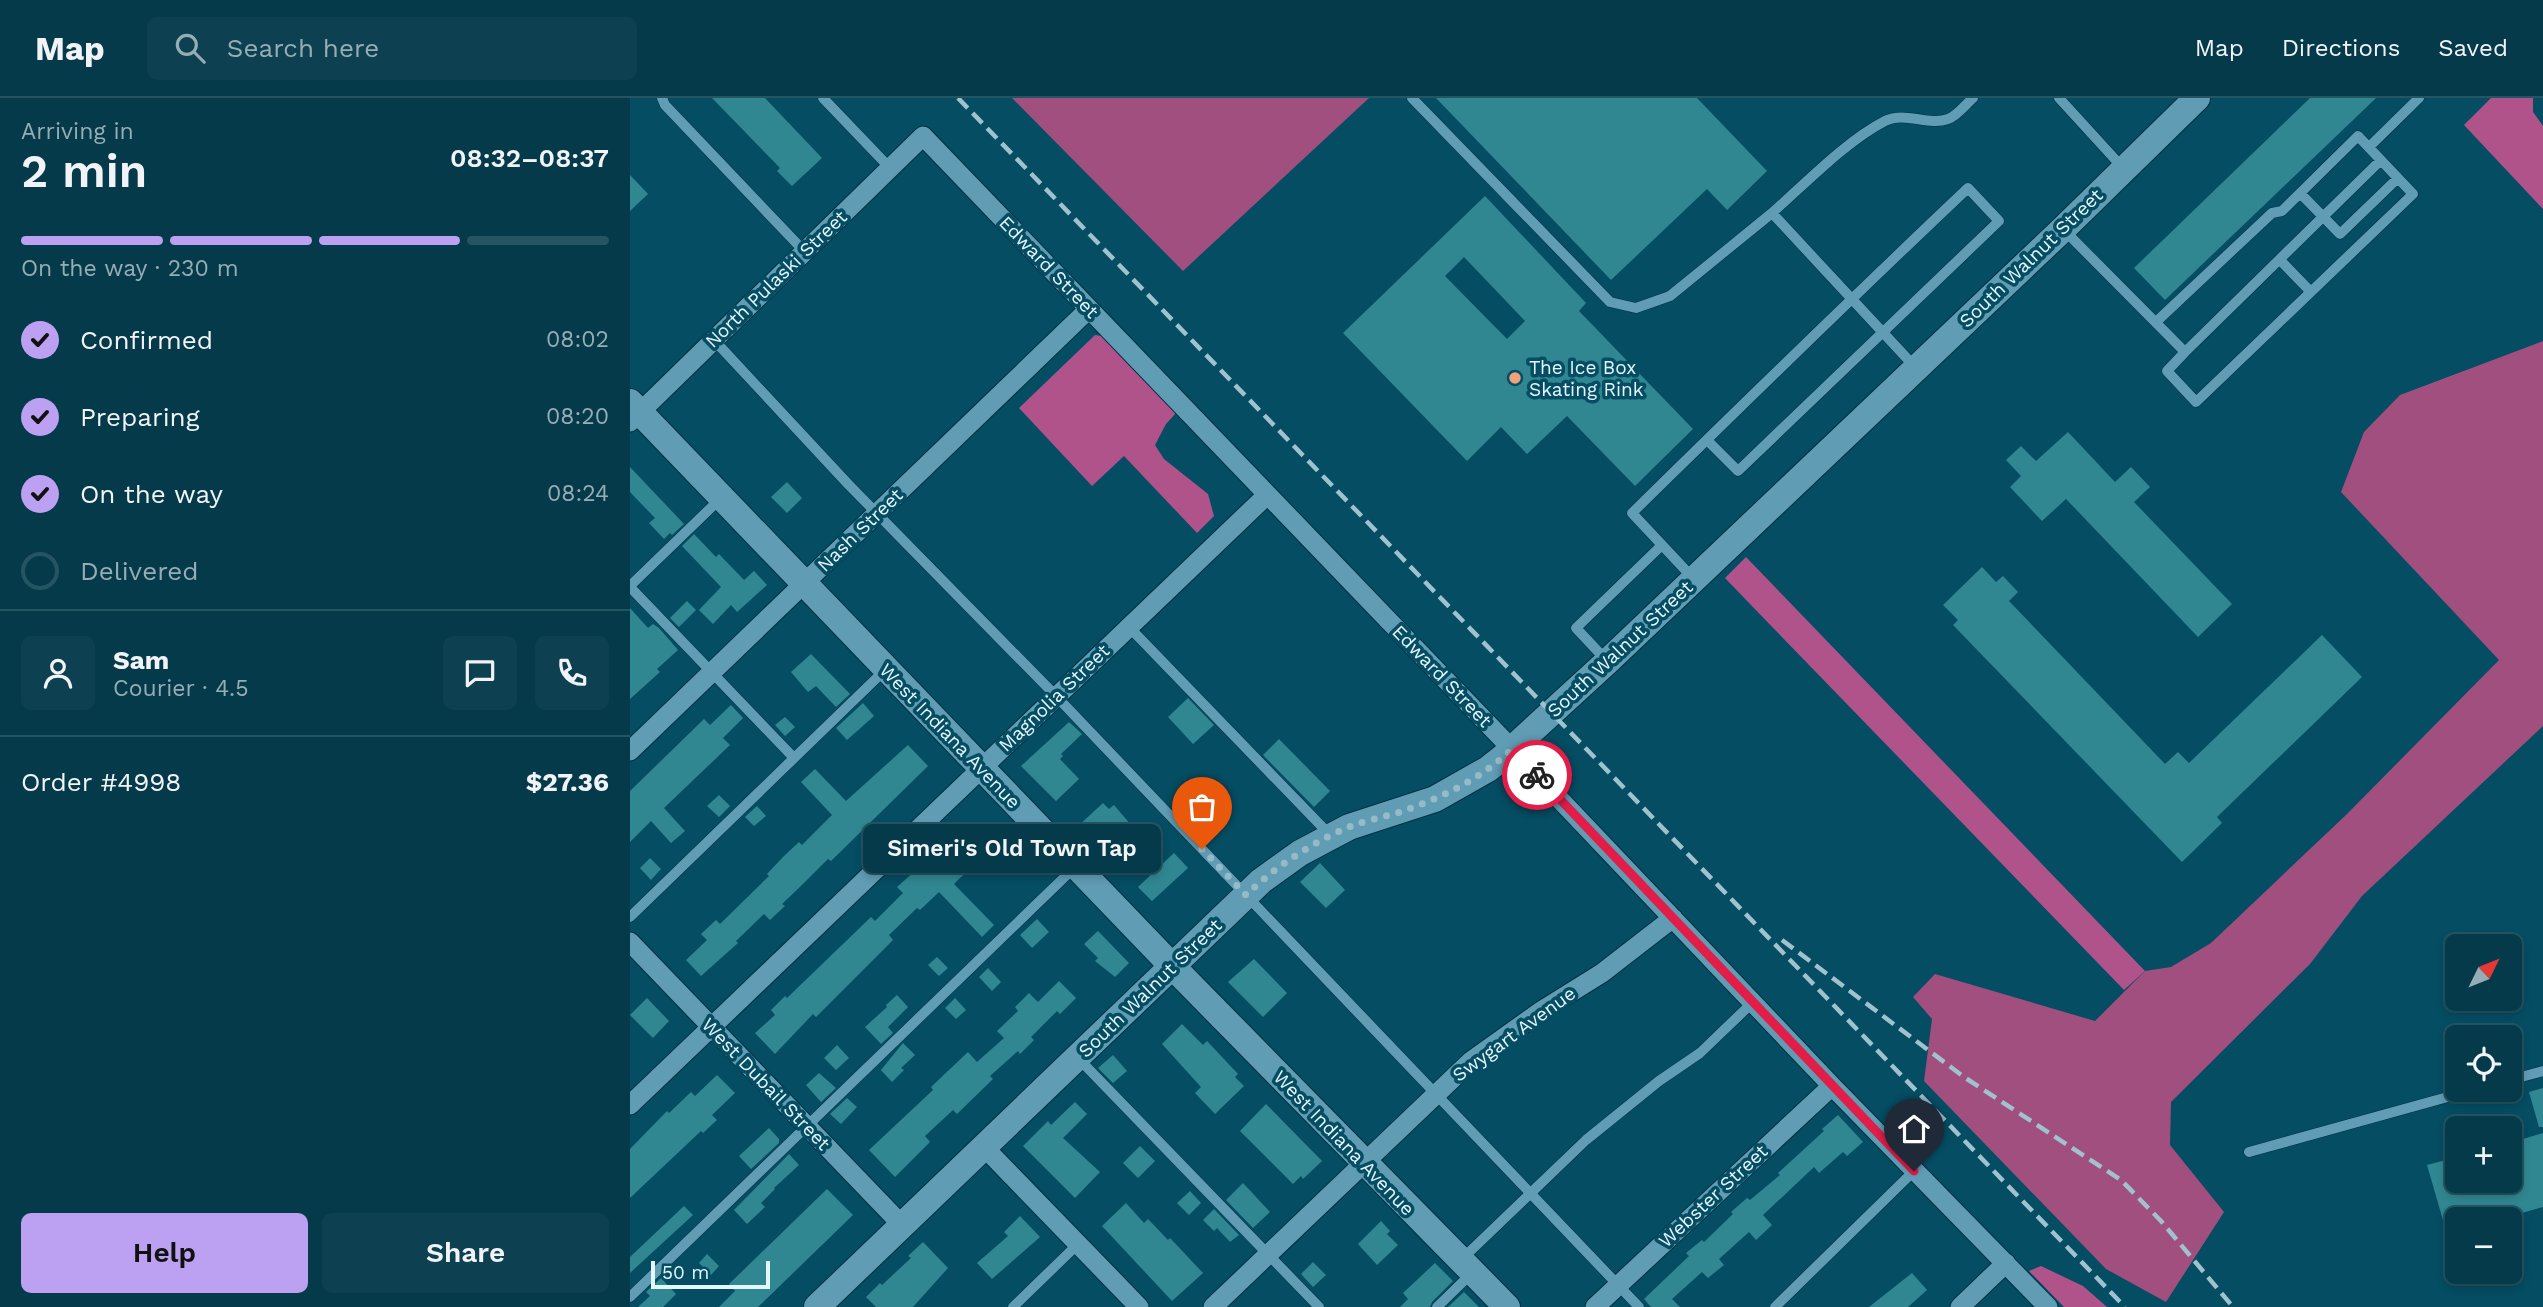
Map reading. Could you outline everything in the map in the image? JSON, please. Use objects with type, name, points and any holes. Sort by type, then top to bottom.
[{"type":"street","name":"South Walnut Street","points":[[817,1307],[1261,881],[1300,853],[1349,827],[1436,799],[1488,769],[1512,749],[2063,229],[2197,98]]},
{"type":"street","name":"North Pulaski Street","points":[[633,412],[714,340],[923,136]]},
{"type":"street","name":"Edward Street","points":[[923,136],[1752,1003],[2048,1307]]},
{"type":"street","name":"Nash Street","points":[[630,751],[1089,309]]},
{"type":"street","name":"West Indiana Avenue","points":[[633,412],[721,498],[1172,966],[1507,1307]]},
{"type":"street","name":"Magnolia Street","points":[[630,1105],[1267,495]]},
{"type":"street","name":"Swygart Avenue","points":[[1213,1307],[1435,1094],[1490,1046],[1602,973],[1673,918]]},
{"type":"street","name":"West Dubail Street","points":[[630,942],[902,1225]]},
{"type":"street","name":"Webster Street","points":[[1595,1307],[1832,1086]]},
{"type":"street","points":[[984,1147],[1139,1307]]},
{"type":"street","points":[[1960,1307],[2006,1263]]},
{"type":"lane","points":[[662,98],[665,106],[804,251]]},
{"type":"lane","points":[[823,98],[890,168]]},
{"type":"lane","points":[[1412,98],[1610,302],[1636,308],[1670,296],[1864,133],[1888,119],[1950,119],[1973,98]]},
{"type":"lane","points":[[2059,98],[2124,168]]},
{"type":"lane","points":[[2369,147],[2419,98]]},
{"type":"lane","points":[[2155,322],[2272,213],[2283,211],[2358,136],[2369,147],[2413,194],[2196,402],[2167,371],[2381,160]]},
{"type":"lane","points":[[2300,193],[2340,234],[2398,178]]},
{"type":"lane","points":[[1694,579],[1632,513],[1851,299],[1968,188],[1999,221],[1738,471],[1707,440]]},
{"type":"lane","points":[[1772,213],[1916,367]]},
{"type":"lane","points":[[2063,229],[2185,352]]},
{"type":"lane","points":[[2280,260],[2311,292]]},
{"type":"lane","points":[[714,340],[1639,1307]]},
{"type":"lane","points":[[721,498],[630,586],[794,758]]},
{"type":"lane","points":[[1608,661],[1576,628],[1661,546]]},
{"type":"lane","points":[[1129,627],[1332,836]]},
{"type":"lane","points":[[630,917],[886,669]]},
{"type":"lane","points":[[630,1297],[1076,867]]},
{"type":"lane","points":[[1437,1307],[1466,1267],[1531,1193],[1586,1140],[1659,1081],[1700,1053],[1752,1003]]},
{"type":"lane","points":[[1077,1057],[1319,1307]]},
{"type":"lane","points":[[2522,1077],[2543,1071]]},
{"type":"lane","points":[[2249,1152],[2445,1098]]},
{"type":"lane","points":[[1775,1307],[1914,1171]]},
{"type":"lane","points":[[1013,1307],[1078,1244]]},
{"type":"shaded area","points":[[1012,98],[1369,98],[1183,271]]},
{"type":"shaded area","points":[[2491,98],[2533,98],[2533,112],[2543,126],[2543,209],[2464,125]]},
{"type":"shaded area","points":[[1095,335],[1102,336],[1176,413],[1166,424],[1155,445],[1164,459],[1208,494],[1214,516],[1197,533],[1124,456],[1092,486],[1019,408]]},
{"type":"shaded area","points":[[2543,341],[2543,726],[2362,896],[2310,964],[2171,1102],[2170,1145],[2224,1212],[2166,1302],[2106,1269],[1924,1081],[1932,1019],[1913,997],[1935,974],[2095,1021],[2145,971],[2171,967],[2211,943],[2347,814],[2499,660],[2341,492],[2364,432],[2400,395]]},
{"type":"shaded area","points":[[1746,557],[2145,971],[2124,990],[1750,604],[1725,578]]},
{"type":"shaded area","points":[[2041,1266],[2083,1286],[2107,1307],[2064,1307],[2029,1271]]},
{"type":"building","points":[[712,98],[765,98],[822,158],[792,186],[777,171],[780,168]]},
{"type":"building","points":[[1436,98],[1697,98],[1767,171],[1727,210],[1707,189],[1611,280]]},
{"type":"building","points":[[2310,98],[2376,98],[2165,300],[2134,268]]},
{"type":"building","points":[[630,175],[648,194],[630,211]]},
{"type":"building","name":"The Ice Box Skating Rink","points":[[1485,196],[1586,303],[1579,311],[1693,429],[1635,486],[1567,416],[1527,454],[1501,427],[1467,461],[1343,333]],"holes":[[[1464,257],[1525,321],[1507,339],[1445,276]]]},
{"type":"building","points":[[2068,432],[2115,482],[2131,467],[2150,487],[2134,502],[2232,604],[2198,637],[2066,499],[2042,521],[2010,487],[2021,476],[2006,460],[2021,446],[2036,461]]},
{"type":"building","points":[[630,467],[684,524],[672,535],[670,533],[664,539],[649,523],[655,518],[630,492]]},
{"type":"building","points":[[787,482],[802,498],[787,513],[771,497]]},
{"type":"building","points":[[694,534],[716,557],[719,554],[744,580],[754,571],[767,585],[737,612],[731,605],[713,624],[699,610],[721,587],[682,546]]},
{"type":"building","points":[[1982,567],[1996,582],[2003,576],[2018,592],[2009,601],[2165,764],[2178,752],[2189,763],[2322,635],[2362,677],[2217,817],[2222,823],[2182,862],[1953,625],[1958,620],[1943,605]]},
{"type":"building","points":[[687,601],[696,610],[679,627],[670,618]]},
{"type":"building","points":[[630,608],[648,628],[653,624],[659,628],[678,650],[657,669],[660,672],[630,699]]},
{"type":"building","points":[[811,654],[850,694],[836,707],[816,686],[808,692],[791,672]]},
{"type":"building","points":[[1188,698],[1214,725],[1193,744],[1168,717]]},
{"type":"building","points":[[863,703],[874,716],[847,740],[836,728]]},
{"type":"building","points":[[731,705],[743,718],[723,738],[730,745],[664,808],[685,831],[671,843],[651,821],[630,842],[630,791],[704,719],[710,725]]},
{"type":"building","points":[[785,717],[795,727],[785,736],[775,725]]},
{"type":"building","points":[[1069,722],[1082,734],[1061,754],[1063,756],[1060,759],[1079,779],[1056,801],[1021,766]]},
{"type":"building","points":[[1279,739],[1330,791],[1314,807],[1263,755]]},
{"type":"building","points":[[908,745],[928,766],[831,861],[828,859],[782,904],[785,906],[770,920],[764,914],[736,941],[738,943],[701,976],[686,960],[707,940],[701,934],[716,920],[720,924],[769,876],[767,874],[784,856],[799,842],[802,845],[832,815],[801,782],[815,769],[846,801]]},
{"type":"building","points":[[719,795],[730,806],[719,817],[707,806]]},
{"type":"building","points":[[1103,803],[1109,809],[1114,805],[1142,838],[1113,864],[1077,827]]},
{"type":"building","points":[[757,806],[766,816],[754,826],[745,817]]},
{"type":"building","points":[[956,836],[978,860],[954,884],[994,925],[982,937],[939,892],[920,910],[917,908],[889,935],[893,940],[816,1017],[813,1014],[775,1054],[755,1033],[775,1015],[771,1010],[785,996],[787,998],[871,917],[875,921],[903,893],[897,887],[933,855],[935,857]]},
{"type":"building","points":[[1174,853],[1188,868],[1152,901],[1138,887]]},
{"type":"building","points":[[650,858],[661,869],[651,880],[640,868]]},
{"type":"building","points":[[1320,863],[1345,890],[1326,908],[1300,882]]},
{"type":"building","points":[[1037,919],[1049,932],[1032,948],[1020,935]]},
{"type":"building","points":[[1098,931],[1129,963],[1115,977],[1095,961],[1098,958],[1084,944]]},
{"type":"building","points":[[937,957],[948,968],[939,976],[928,965]]},
{"type":"building","points":[[1254,959],[1287,993],[1263,1017],[1228,982]]},
{"type":"building","points":[[988,968],[1001,982],[992,991],[979,977]]},
{"type":"building","points":[[1059,981],[1076,998],[1060,1014],[1057,1011],[1031,1037],[1034,1040],[1020,1054],[1018,1051],[990,1076],[993,1079],[957,1114],[953,1110],[925,1136],[930,1142],[895,1177],[869,1150],[933,1090],[931,1087],[968,1052],[977,1062],[1004,1038],[997,1031],[1018,1011],[1015,1007],[1029,993],[1038,1002]]},
{"type":"building","points":[[897,995],[908,1007],[888,1027],[893,1033],[881,1044],[865,1027]]},
{"type":"building","points":[[647,998],[669,1021],[653,1038],[630,1015]]},
{"type":"building","points":[[955,998],[966,1010],[956,1019],[945,1008]]},
{"type":"building","points":[[1182,1024],[1203,1045],[1207,1041],[1238,1074],[1235,1077],[1244,1086],[1215,1114],[1195,1093],[1201,1087],[1162,1044]]},
{"type":"building","points":[[903,1043],[915,1055],[901,1068],[904,1070],[892,1082],[881,1070]]},
{"type":"building","points":[[837,1045],[849,1058],[836,1070],[824,1058]]},
{"type":"building","points":[[1113,1055],[1127,1071],[1113,1083],[1098,1068]]},
{"type":"building","points":[[819,1073],[836,1088],[821,1102],[806,1085]]},
{"type":"building","points":[[717,1075],[735,1093],[712,1115],[717,1120],[703,1133],[701,1131],[630,1198],[630,1149],[667,1111],[669,1113],[691,1092],[695,1096]]},
{"type":"building","points":[[2543,1088],[2543,1127],[2539,1127],[2529,1092]]},
{"type":"building","points":[[847,1098],[857,1107],[841,1124],[830,1114]]},
{"type":"building","points":[[1075,1102],[1087,1114],[1063,1138],[1100,1172],[1075,1198],[1023,1146],[1048,1121],[1051,1125]]},
{"type":"building","points":[[1266,1104],[1322,1161],[1303,1179],[1301,1176],[1293,1184],[1240,1131]]},
{"type":"building","points":[[1838,1115],[1863,1142],[1847,1156],[1843,1152],[1819,1173],[1814,1167],[1763,1215],[1772,1225],[1756,1240],[1749,1232],[1719,1259],[1724,1265],[1708,1278],[1702,1272],[1672,1299],[1680,1307],[1651,1307],[1644,1299],[1689,1256],[1686,1253],[1702,1240],[1704,1242],[1747,1198],[1750,1200],[1780,1175],[1778,1173]]},
{"type":"building","points":[[769,1128],[779,1139],[779,1143],[751,1169],[739,1156]]},
{"type":"building","points":[[2543,1133],[2543,1207],[2522,1213],[2522,1207],[2445,1207],[2445,1227],[2427,1165],[2445,1160],[2445,1193],[2522,1193],[2522,1139]]},
{"type":"building","points":[[1140,1146],[1155,1161],[1138,1178],[1123,1163]]},
{"type":"building","points":[[789,1154],[799,1165],[774,1188],[761,1203],[765,1207],[747,1224],[734,1210]]},
{"type":"building","points":[[1243,1183],[1270,1212],[1253,1228],[1226,1200]]},
{"type":"building","points":[[827,1189],[853,1215],[758,1307],[719,1307],[735,1291],[729,1284]]},
{"type":"building","points":[[1190,1191],[1201,1203],[1189,1215],[1177,1203]]},
{"type":"building","points":[[1126,1203],[1144,1223],[1148,1219],[1168,1240],[1170,1238],[1203,1273],[1172,1301],[1102,1226]]},
{"type":"building","points":[[684,1206],[693,1215],[630,1273],[630,1257]]},
{"type":"building","points":[[1214,1209],[1239,1235],[1230,1242],[1217,1228],[1214,1231],[1203,1220]]},
{"type":"building","points":[[1020,1216],[1040,1237],[992,1279],[977,1263],[1008,1236],[1004,1232]]},
{"type":"building","points":[[1381,1221],[1390,1231],[1387,1234],[1398,1245],[1377,1265],[1358,1244]]},
{"type":"building","points":[[923,1242],[948,1268],[913,1307],[876,1307],[866,1297],[911,1258],[908,1256]]},
{"type":"building","points":[[707,1254],[719,1266],[711,1275],[699,1263]]},
{"type":"building","points":[[1313,1262],[1326,1275],[1313,1287],[1301,1274]]},
{"type":"building","points":[[1435,1263],[1453,1281],[1430,1307],[1400,1307],[1408,1299],[1403,1293]]},
{"type":"building","points":[[1912,1273],[1927,1290],[1908,1307],[1869,1307]]},
{"type":"building","points":[[661,1278],[676,1294],[663,1307],[638,1307],[650,1296],[646,1292]]},
{"type":"building","points":[[1464,1292],[1479,1307],[1448,1307]]},
{"type":"railway","points":[[958,98],[2125,1307]]},
{"type":"railway","points":[[1782,940],[1964,1077],[2121,1180],[2161,1221],[2233,1307]]},
{"type":"way so far","points":[[1202,849],[1246,895],[1300,853],[1349,827],[1436,799],[1488,769],[1512,749],[1537,775]]},
{"type":"place","name":"The Ice Box Skating Rink","points":[[1515,378]]},
{"type":"place","name":"Simeri's Old Town Tap","points":[[1202,849]]},
{"type":"route","points":[[1537,775],[1914,1171]]}]
